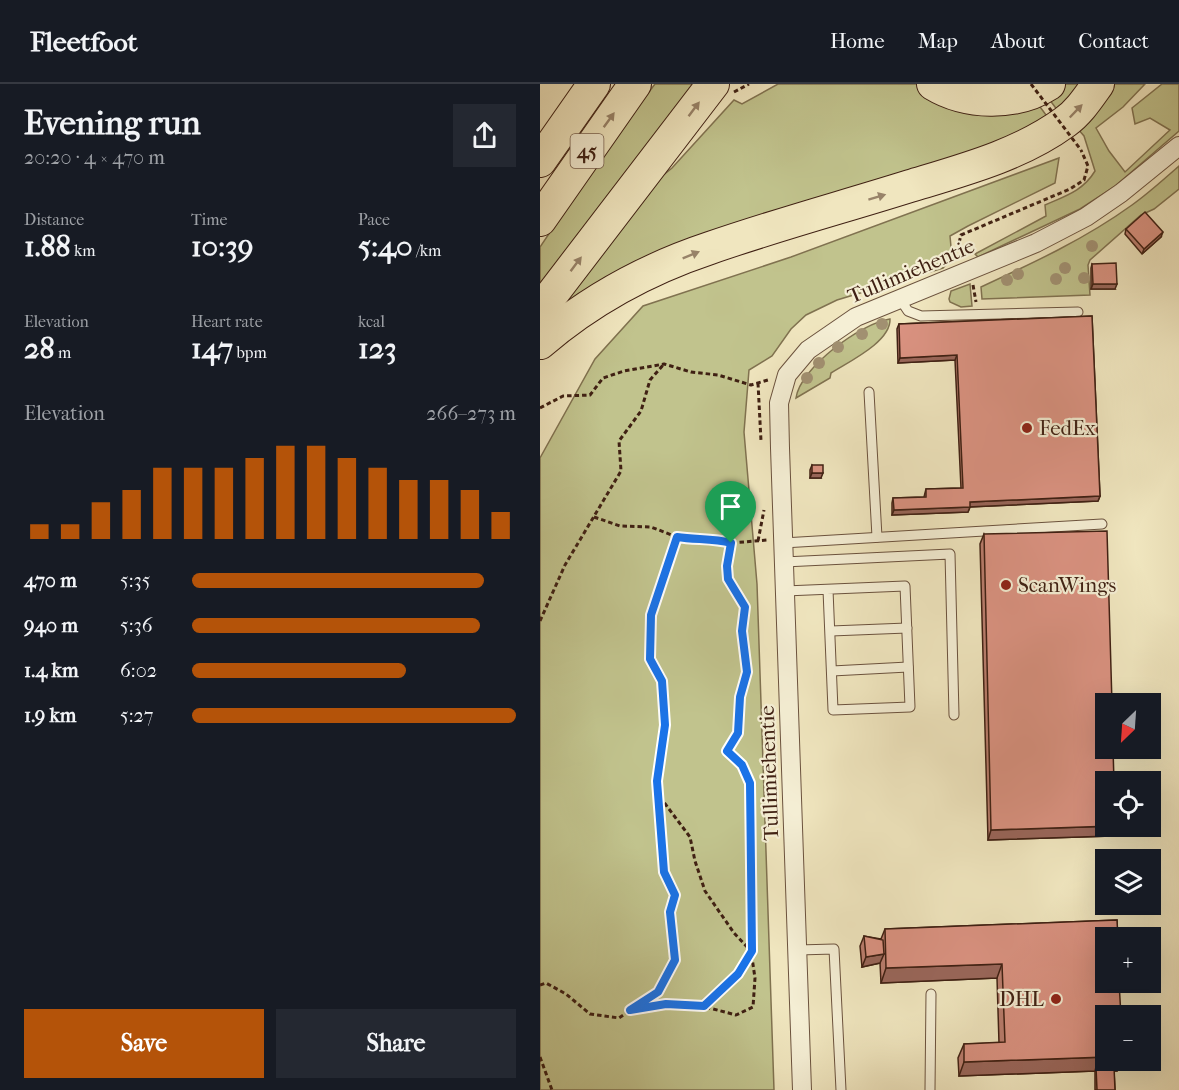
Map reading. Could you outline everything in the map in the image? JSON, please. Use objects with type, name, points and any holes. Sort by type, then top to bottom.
[{"type":"highway","points":[[572,113],[587,84]]},
{"type":"highway","name":"45","points":[[540,161],[594,84]]},
{"type":"highway","name":"45","points":[[540,220],[635,84]]},
{"type":"highway","points":[[933,84],[955,94],[983,100],[1024,95],[1049,84]]},
{"type":"highway","points":[[540,343],[594,302],[637,277],[709,248],[946,175],[1019,149],[1067,120],[1081,107],[1098,84]]},
{"type":"highway","points":[[540,310],[722,89]]},
{"type":"street","name":"Tullimiehentie","points":[[802,1090],[784,591],[780,403],[787,375],[808,350],[856,317],[1036,243],[1086,217],[1121,193],[1179,146]]},
{"type":"lane","points":[[900,299],[908,311],[921,316],[1078,312]]},
{"type":"lane","points":[[869,392],[877,537]]},
{"type":"lane","points":[[783,543],[1102,524]]},
{"type":"lane","points":[[784,562],[950,554],[954,714]]},
{"type":"lane","points":[[784,591],[905,586],[910,707],[833,710],[828,590]]},
{"type":"lane","points":[[831,630],[907,628]]},
{"type":"lane","points":[[832,671],[908,667]]},
{"type":"lane","points":[[798,950],[834,949],[841,1090]]},
{"type":"lane","points":[[930,1090],[931,994]]},
{"type":"path","points":[[722,89],[749,84]]},
{"type":"path","points":[[962,253],[959,243],[961,235],[1070,189],[1084,180],[1088,166],[1081,150],[1031,84]]},
{"type":"path","points":[[968,272],[976,295],[977,315]]},
{"type":"path","points":[[540,408],[563,396],[590,395],[603,378],[624,371],[664,364],[691,372],[718,375],[751,385],[787,375]]},
{"type":"path","points":[[540,621],[565,565],[621,471],[619,441],[641,411],[650,380],[664,364]]},
{"type":"path","points":[[758,383],[762,451]]},
{"type":"path","points":[[594,517],[620,526],[651,527],[677,537],[702,540],[714,538],[731,543],[758,541],[764,508]]},
{"type":"path","points":[[540,985],[546,983],[566,994],[590,1014],[619,1017],[658,992],[675,960],[670,912],[675,895],[664,872],[657,781],[665,725],[662,681],[650,659],[651,615],[677,537]]},
{"type":"path","points":[[630,1010],[666,1004],[704,1006],[736,1015],[753,1007],[750,783],[742,765],[727,751],[738,733],[740,697],[747,672],[742,631],[745,607],[728,579],[727,566],[731,543]]},
{"type":"path","points":[[659,796],[690,837],[694,861],[705,891],[734,933],[752,951]]},
{"type":"path","points":[[704,1006],[738,974],[752,951]]},
{"type":"path","points":[[540,1057],[552,1090]]},
{"type":"green space","points":[[655,84],[703,84],[540,295],[540,247],[610,143]]},
{"type":"green space","points":[[778,84],[916,84],[936,97],[1035,100],[1049,119],[1029,131],[540,324],[645,190],[672,168],[734,100],[742,104]]},
{"type":"green space","points":[[1062,84],[1083,84],[1058,111],[1046,95]]},
{"type":"green space","points":[[1112,84],[1145,84],[1123,107],[1096,128],[1109,151],[1125,172],[1170,130],[1150,118],[1135,124],[1132,108],[1162,84],[1179,84],[1179,131],[1114,187],[1080,209],[978,257],[975,254],[1046,216],[1045,205],[1073,192],[1090,178],[1095,171],[1084,136],[1077,128]]},
{"type":"green space","points":[[1059,158],[1055,183],[950,236],[952,258],[943,268],[837,300],[806,315],[791,329],[772,356],[749,370],[744,432],[757,584],[774,1090],[540,1090],[540,458],[595,359],[643,306],[791,257]]},
{"type":"green space","points":[[1179,166],[1179,189],[1154,209],[1141,215],[1090,260],[1088,265],[1090,295],[982,299],[981,287],[1096,229],[1138,200]]},
{"type":"green space","points":[[970,284],[972,306],[961,307],[950,302],[951,291]]},
{"type":"green space","points":[[890,319],[884,336],[876,343],[831,373],[830,378],[796,398],[808,374],[834,349],[864,329]]},
{"type":"building","points":[[1145,212],[1163,232],[1144,249],[1126,229]]},
{"type":"building","points":[[1116,263],[1117,284],[1093,284],[1092,264]]},
{"type":"building","name":"FedEx","points":[[1092,316],[1100,496],[970,502],[970,507],[894,510],[893,498],[926,497],[926,489],[963,488],[957,355],[900,358],[899,324]]},
{"type":"building","points":[[812,465],[823,465],[823,473],[812,473]]},
{"type":"building","points":[[1107,531],[1112,693],[1095,693],[1095,759],[1113,759],[1114,771],[1095,771],[1095,827],[991,830],[984,534]]},
{"type":"building","name":"DHL","points":[[1117,920],[1117,927],[1095,927],[1095,993],[1120,993],[1120,1005],[1095,1005],[1095,1057],[964,1062],[964,1044],[1005,1042],[1002,964],[886,968],[885,929]]},
{"type":"building","points":[[864,936],[883,940],[884,954],[866,957]]},
{"type":"building","points":[[1096,1071],[1114,1071],[1115,1090],[1097,1090]]},
{"type":"place","name":"FedEx","points":[[1027,428]]},
{"type":"place","name":"ScanWings","points":[[1006,585]]},
{"type":"place","name":"DHL","points":[[1056,999]]},
{"type":"route","points":[[677,537],[702,540],[714,538],[731,543],[727,566],[728,579],[745,607],[742,631],[747,672],[740,697],[738,733],[727,751],[742,765],[750,783],[752,951],[738,974],[704,1006],[666,1004],[630,1010],[658,992],[675,960],[670,912],[675,895],[664,872],[661,809],[657,781],[665,725],[662,681],[650,659],[651,615],[677,537]]}]
